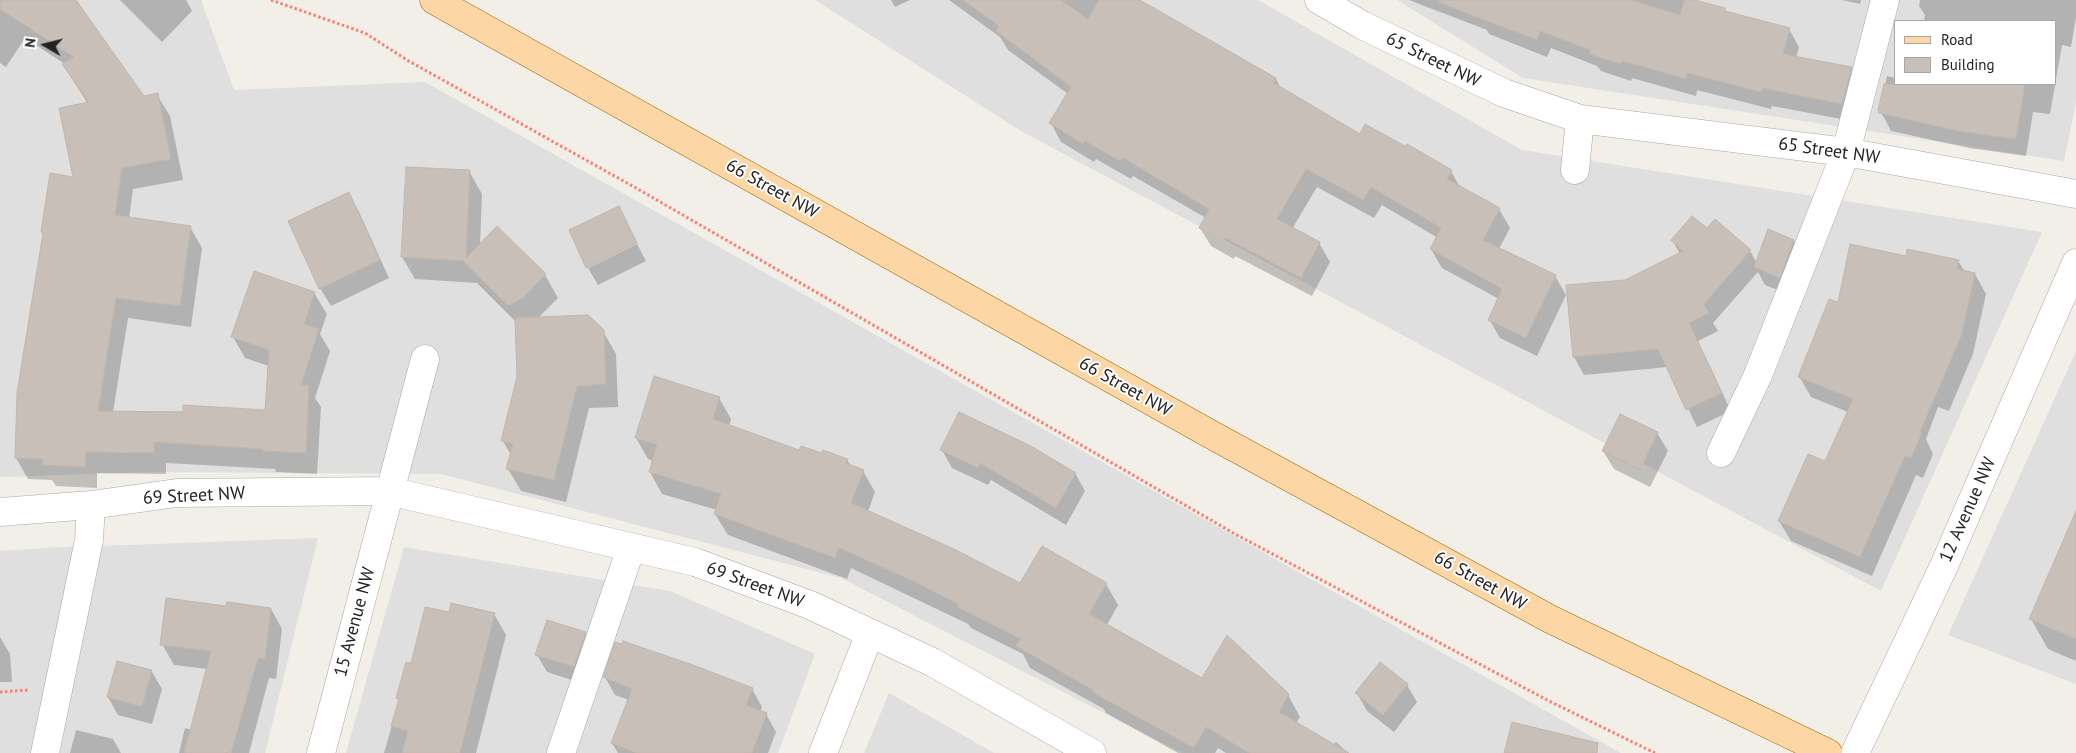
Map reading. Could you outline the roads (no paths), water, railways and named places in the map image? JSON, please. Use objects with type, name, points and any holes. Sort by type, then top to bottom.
[{"type":"main road","name":"66 Street NW","points":[[434,0],[1203,431],[1550,619],[1828,753]]},
{"type":"street","name":"65 Street NW","points":[[1319,0],[1362,25],[1504,93],[1580,119],[1846,152],[2076,194]]},
{"type":"street","points":[[1722,453],[1758,375],[1846,152],[1885,0]]},
{"type":"street","points":[[1575,170],[1580,119]]},
{"type":"street","name":"12 Avenue NW","points":[[1855,753],[1943,568],[2076,263]]},
{"type":"street","points":[[389,491],[425,359]]},
{"type":"street","name":"69 Street NW","points":[[0,512],[91,506],[177,493],[389,491],[695,562],[810,605],[932,662],[1091,753]]},
{"type":"street","name":"15 Avenue NW","points":[[321,753],[389,491]]},
{"type":"street","points":[[45,753],[89,540],[91,506]]},
{"type":"street","points":[[561,753],[631,548]]},
{"type":"street","points":[[823,753],[870,633]]}]
